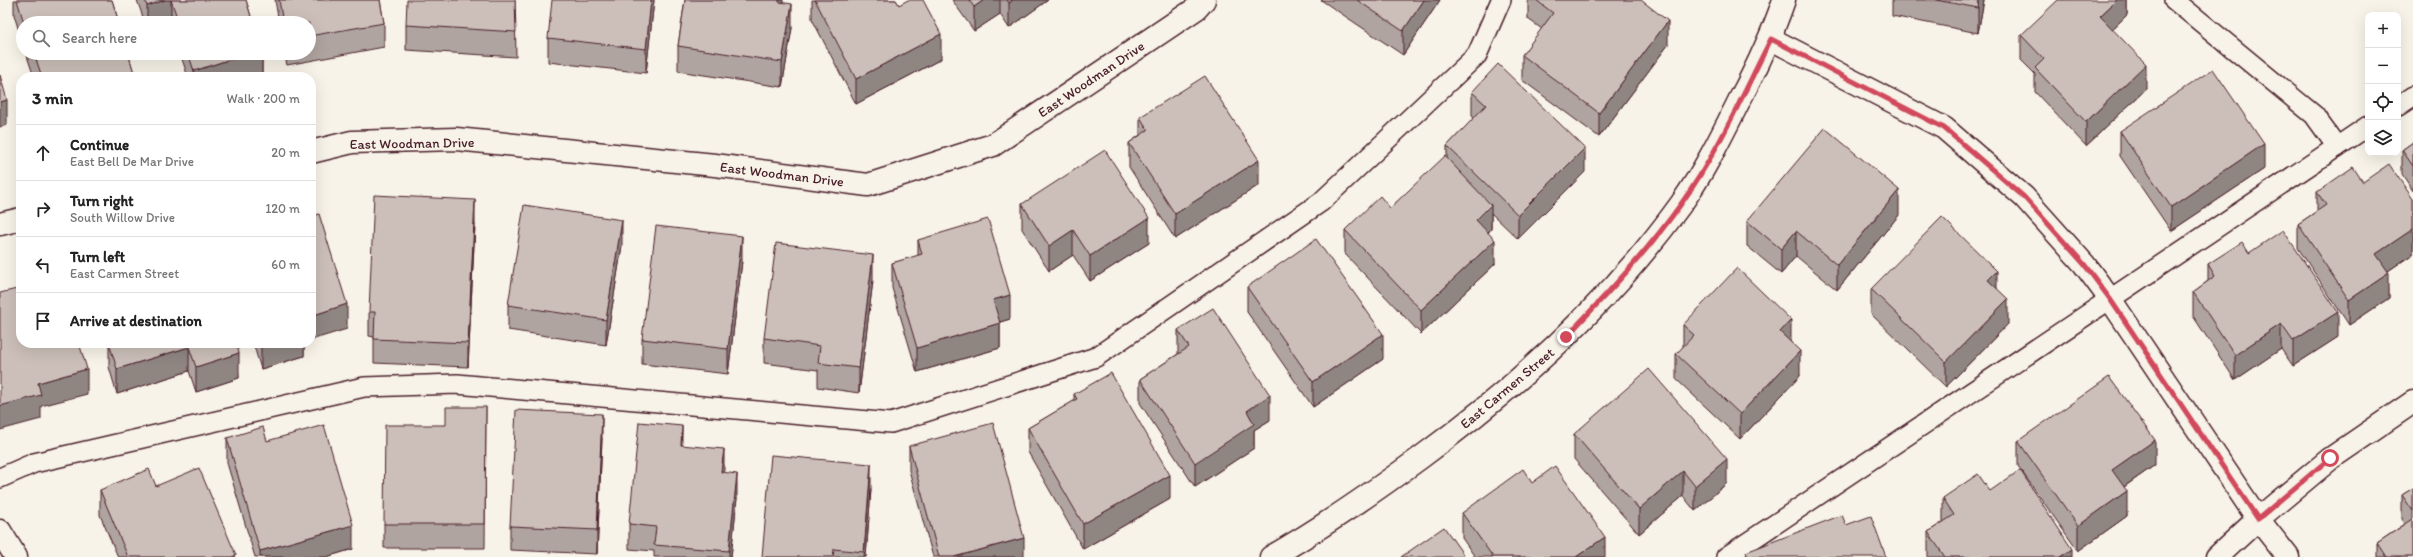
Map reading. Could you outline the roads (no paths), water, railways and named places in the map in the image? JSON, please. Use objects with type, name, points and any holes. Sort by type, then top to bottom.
[{"type":"street","name":"East Woodman Drive","points":[[316,151],[352,142],[456,139],[714,165],[868,185],[993,146],[1197,8],[1204,0]]},
{"type":"street","name":"East Carmen Street","points":[[1271,557],[1381,486],[1484,411],[1566,337],[1626,274],[1682,204],[1719,142],[1771,39],[1784,0]]},
{"type":"street","points":[[1771,39],[1944,128],[2024,197],[2084,264],[2110,299],[2258,519],[2288,557]]},
{"type":"street","points":[[0,224],[16,220]]},
{"type":"street","points":[[2217,557],[2258,519],[2330,458],[2413,402]]},
{"type":"street","points":[[0,531],[16,557]]},
{"type":"lane","points":[[0,478],[34,463],[364,387],[456,384],[891,423],[1096,357],[1321,202],[1477,54],[1500,0]]},
{"type":"lane","points":[[2174,0],[2314,116],[2337,147]]},
{"type":"lane","points":[[2401,104],[2413,96]]},
{"type":"lane","points":[[1726,557],[2365,128]]}]
